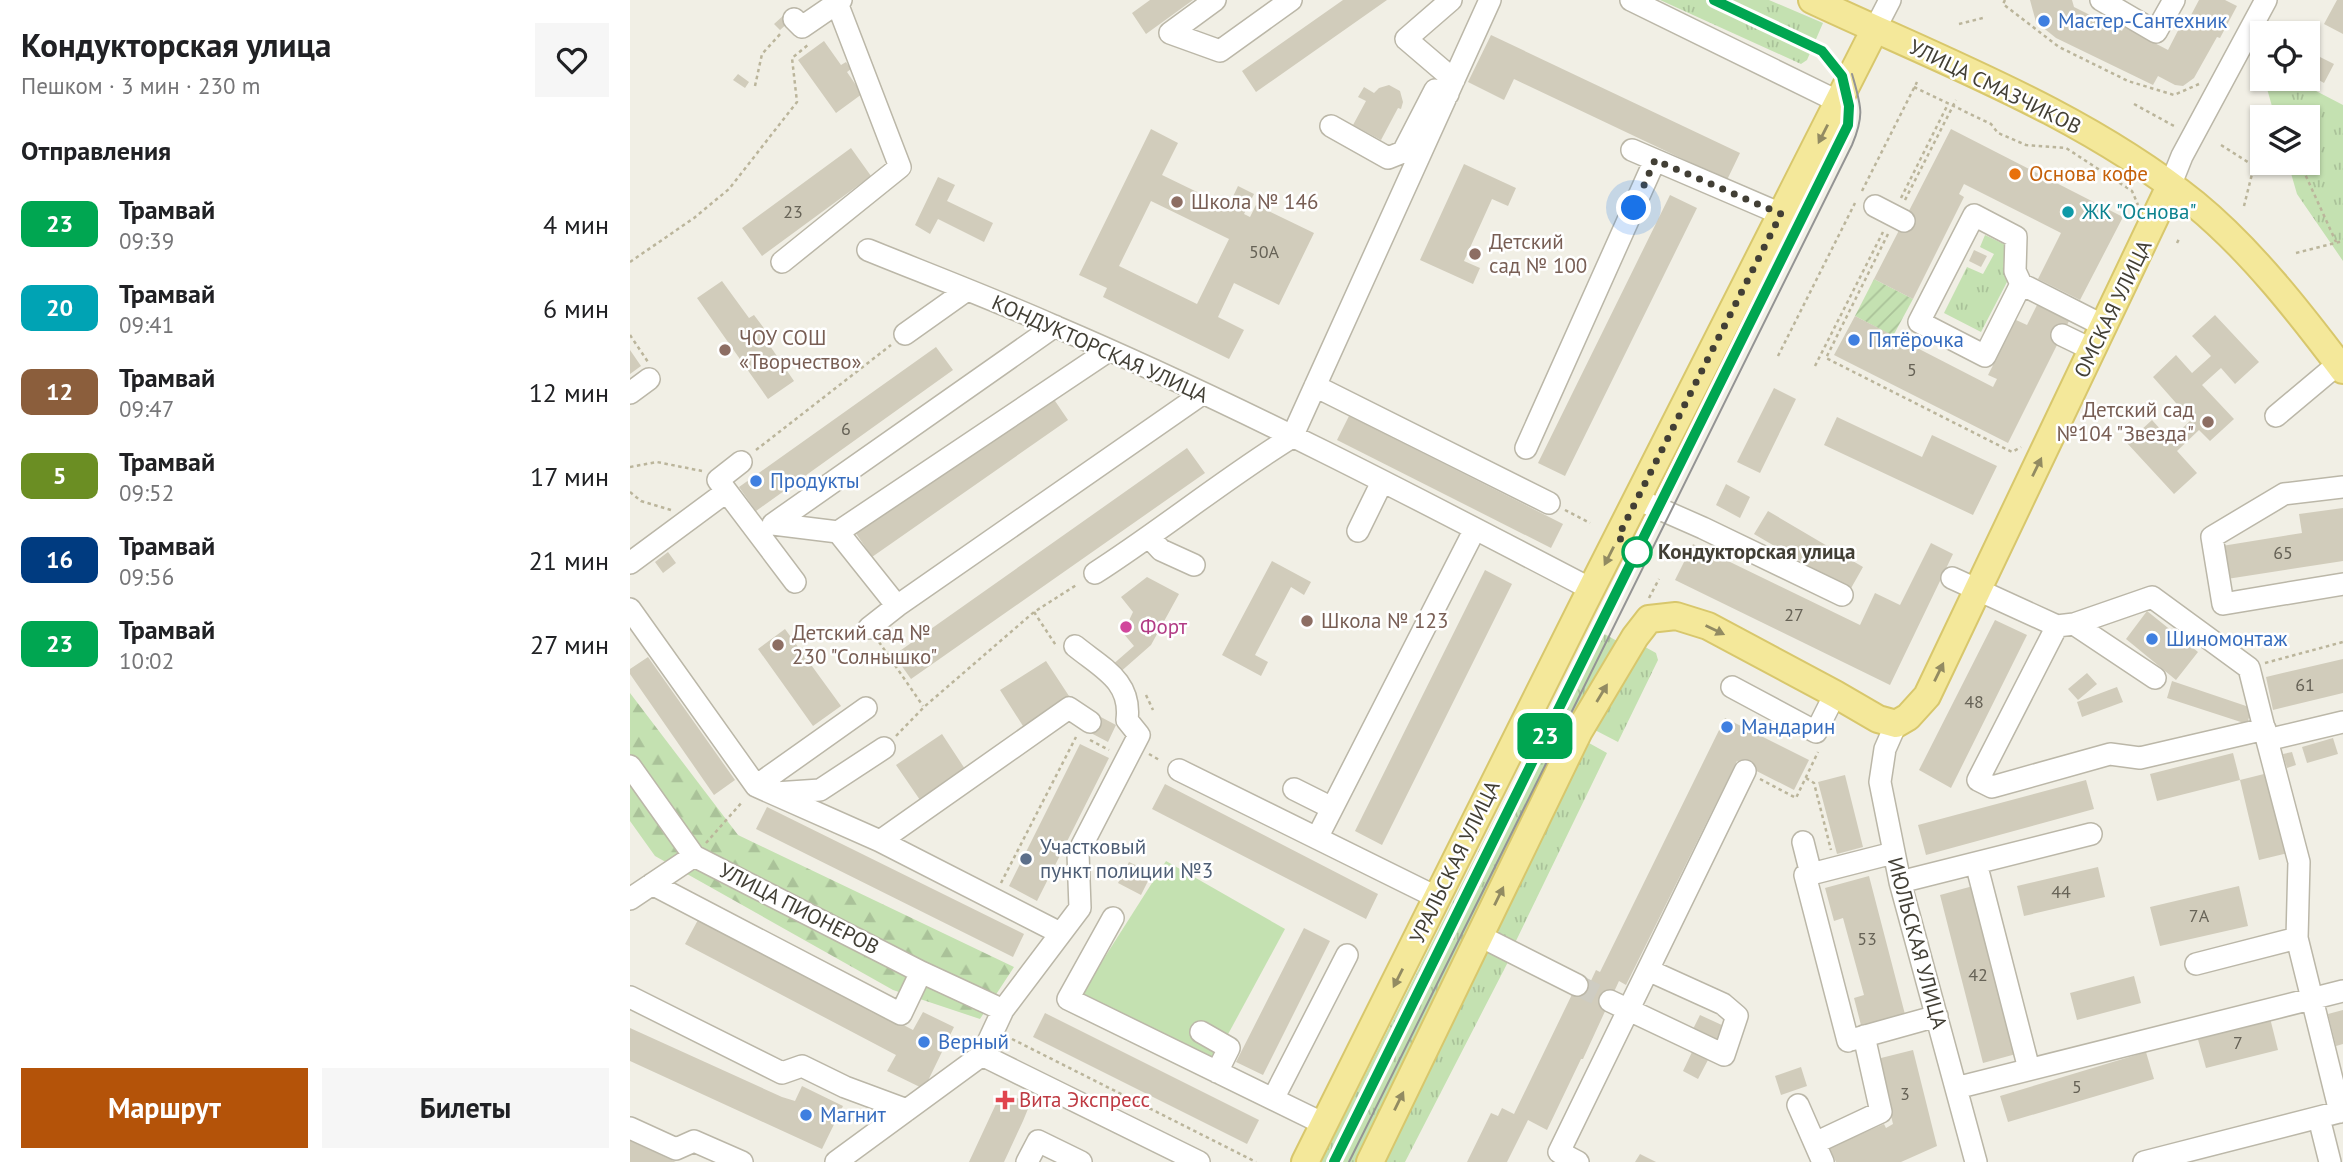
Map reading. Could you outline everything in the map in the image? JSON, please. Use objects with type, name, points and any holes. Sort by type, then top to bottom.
[{"type":"main road","name":"УЛИЦА СМАЗЧИКОВ","points":[[1812,0],[2016,95],[2088,132],[2151,172],[2195,204],[2228,234],[2302,317],[2341,367]]},
{"type":"main road","name":"УРАЛЬСКАЯ УЛИЦА","points":[[1305,1162],[1875,29]]},
{"type":"main road","name":"ОМСКАЯ УЛИЦА","points":[[1896,724],[1908,717],[1927,696],[2170,186]]},
{"type":"main road","points":[[1370,1162],[1579,731],[1648,610],[1708,626],[1878,719],[1896,724]]},
{"type":"street","points":[[1215,0],[1170,33],[1220,51],[1291,0]]},
{"type":"street","points":[[1451,0],[1406,39],[1451,87]]},
{"type":"street","points":[[1095,573],[1150,538],[1265,454],[1293,437],[1490,0]]},
{"type":"street","points":[[1631,0],[1839,102]]},
{"type":"street","name":"УРАЛЬСКАЯ УЛИЦА","points":[[1875,29],[1890,0]]},
{"type":"street","points":[[2101,0],[2156,32],[2174,0]]},
{"type":"street","name":"ОМСКАЯ УЛИЦА","points":[[2170,186],[2182,156],[2266,0]]},
{"type":"street","points":[[782,262],[900,167],[839,1],[802,27],[794,19]]},
{"type":"street","points":[[1331,126],[1388,158],[1404,152],[1435,90],[1451,87]]},
{"type":"street","points":[[1632,150],[1781,214]]},
{"type":"street","points":[[1526,448],[1655,160]]},
{"type":"street","points":[[2021,284],[1985,356],[1919,322],[1973,215],[2016,237],[2015,271],[2021,284],[2098,340]]},
{"type":"street","name":"КОНДУКТОРСКАЯ УЛИЦА","points":[[868,250],[1055,326],[1202,394],[1293,437],[1591,589]]},
{"type":"street","points":[[905,334],[967,290]]},
{"type":"street","points":[[1055,326],[773,524],[838,531],[1108,351]]},
{"type":"street","points":[[2064,331],[2098,340]]},
{"type":"street","points":[[2276,416],[2341,367]]},
{"type":"street","points":[[630,393],[649,379]]},
{"type":"street","points":[[1315,386],[1549,503]]},
{"type":"street","points":[[869,628],[1202,394]]},
{"type":"street","points":[[630,564],[691,518],[731,476],[795,582]]},
{"type":"street","points":[[1357,531],[1382,482]]},
{"type":"street","points":[[2343,487],[2284,494],[2212,537],[2223,604],[2343,584]]},
{"type":"street","points":[[1637,499],[1842,595]]},
{"type":"street","points":[[1317,838],[1475,529]]},
{"type":"street","points":[[838,531],[897,606]]},
{"type":"street","points":[[1150,538],[1161,550],[1194,565]]},
{"type":"street","points":[[1952,578],[2065,625],[2155,678]]},
{"type":"street","points":[[2144,1162],[2342,1112],[2297,938],[2299,862],[2266,735],[2249,668],[2152,597],[2065,625],[1978,780],[1992,787],[2110,754],[2140,758],[2266,735],[2343,722]]},
{"type":"street","points":[[630,609],[636,631],[764,790],[880,841],[1060,933]]},
{"type":"street","points":[[836,1162],[982,1055],[998,1020],[1080,908],[1078,853],[1139,735],[1127,720],[1129,707],[1122,685],[1075,646]]},
{"type":"street","points":[[1732,687],[1816,732],[1835,694]]},
{"type":"street","points":[[764,790],[866,708]]},
{"type":"street","points":[[880,841],[1069,708],[1084,728]]},
{"type":"street","name":"ИЮЛЬСКАЯ УЛИЦА","points":[[1896,724],[1885,749],[1880,782],[1900,882],[1976,1162]]},
{"type":"street","points":[[764,790],[820,790],[884,748]]},
{"type":"street","name":"УЛИЦА ПИОНЕРОВ","points":[[630,766],[694,856],[921,972],[998,1020]]},
{"type":"street","points":[[1180,769],[1438,898]]},
{"type":"street","points":[[1578,1162],[1559,1152],[1619,1005],[1648,970],[1745,771]]},
{"type":"street","points":[[1294,789],[1332,808]]},
{"type":"street","points":[[1900,882],[2091,834]]},
{"type":"street","points":[[1803,842],[1811,874]]},
{"type":"street","points":[[1798,1105],[1814,1155],[1881,1112],[1850,1040],[1805,875],[1893,853]]},
{"type":"street","points":[[630,899],[694,856]]},
{"type":"street","points":[[1976,863],[2029,1069]]},
{"type":"street","points":[[652,884],[901,1014],[921,972]]},
{"type":"street","points":[[1112,918],[1068,999],[1324,1124]]},
{"type":"street","points":[[1480,936],[1577,985]]},
{"type":"street","points":[[2196,964],[2297,938]]},
{"type":"street","points":[[1273,1099],[1346,955]]},
{"type":"street","points":[[1619,1005],[1724,1055],[1737,1016],[1723,1004],[1648,970]]},
{"type":"street","points":[[1956,1088],[2343,991]]},
{"type":"street","points":[[630,997],[782,1073],[802,1066],[845,1087],[907,1110]]},
{"type":"street","points":[[1850,1040],[1937,1016]]},
{"type":"street","points":[[1201,1032],[1230,1048],[1217,1072]]},
{"type":"street","points":[[982,1055],[1199,1162]]},
{"type":"street","points":[[2319,1118],[2330,1162]]},
{"type":"street","points":[[630,1128],[676,1149],[694,1141],[742,1162]]},
{"type":"street","points":[[1027,1162],[1038,1141],[1081,1162]]},
{"type":"path","points":[[2005,0],[2003,4],[2059,47],[2128,81],[2174,95],[2199,84]]},
{"type":"path","points":[[1959,24],[1983,18]]},
{"type":"path","points":[[754,86],[762,54],[794,19]]},
{"type":"path","points":[[630,262],[694,218],[729,189],[797,102],[792,58],[810,44]]},
{"type":"path","points":[[1778,356],[1917,82]]},
{"type":"path","points":[[1914,87],[1991,124],[1998,133],[2026,145],[2066,148],[2132,191],[2141,215]]},
{"type":"path","points":[[1815,366],[1892,215],[1956,100]]},
{"type":"path","points":[[2134,104],[2174,126]]},
{"type":"path","points":[[2221,145],[2254,166],[2244,206]]},
{"type":"path","points":[[2305,175],[2336,242]]},
{"type":"path","points":[[1892,215],[1826,358],[2012,452],[2026,445]]},
{"type":"path","points":[[2177,243],[2180,237]]},
{"type":"path","points":[[2296,253],[2343,242]]},
{"type":"path","points":[[630,467],[657,462],[731,476],[905,334]]},
{"type":"path","points":[[630,335],[657,375],[649,379]]},
{"type":"path","points":[[630,492],[641,501],[691,518]]},
{"type":"path","points":[[1549,503],[1590,523]]},
{"type":"path","points":[[884,748],[924,707],[1034,612],[1095,573]]},
{"type":"path","points":[[1648,610],[1659,579]]},
{"type":"path","points":[[869,628],[924,707]]},
{"type":"path","points":[[2249,668],[2343,642]]},
{"type":"path","points":[[993,898],[1084,728]]},
{"type":"path","points":[[1745,771],[1796,798],[1820,747]]},
{"type":"path","points":[[1806,778],[1814,783],[1835,867]]},
{"type":"path","points":[[694,856],[764,790]]},
{"type":"path","points":[[998,1020],[1256,1162]]},
{"type":"green space","points":[[1660,0],[1769,0],[1823,23],[1807,60],[1801,64]]},
{"type":"green space","points":[[2268,91],[2316,91],[2343,105],[2343,261],[2297,194],[2291,175],[2320,175],[2320,105],[2272,105]]},
{"type":"green space","points":[[1985,235],[2010,247],[2008,280],[1981,332],[1944,313],[1967,267],[1983,274],[1994,254],[1980,247]]},
{"type":"green space","points":[[1874,279],[1913,299],[1893,336],[1855,316]]},
{"type":"green space","points":[[1592,627],[1617,641],[1355,1162],[1321,1162]]},
{"type":"green space","points":[[1638,643],[1656,653],[1658,660],[1618,742],[1591,728]]},
{"type":"green space","points":[[630,693],[738,835],[1014,967],[980,1019],[893,990],[655,856],[630,821]]},
{"type":"green space","points":[[1589,743],[1607,753],[1514,945],[1501,938],[1495,923],[1583,745]]},
{"type":"green space","points":[[1166,861],[1285,929],[1213,1062],[1080,996]]},
{"type":"green space","points":[[1492,952],[1509,960],[1405,1162],[1379,1162],[1482,955]]},
{"type":"building","points":[[1150,0],[1193,0],[1146,34],[1132,13]]},
{"type":"building","points":[[1343,0],[1387,0],[1256,92],[1242,71]]},
{"type":"building","points":[[2030,0],[2072,0],[2074,7],[2122,31],[2124,27],[2168,50],[2186,15],[2190,17],[2199,0],[2225,0],[2237,6],[2194,78],[2183,86],[2158,76],[2153,85],[2056,38],[2036,22]]},
{"type":"building","points":[[2337,0],[2343,0],[2343,34],[2324,24]]},
{"type":"building","points":[[784,15],[790,21],[780,30],[774,24]]},
{"type":"building","points":[[1491,35],[1740,153],[1727,180],[1514,79],[1504,100],[1468,82]]},
{"type":"building","points":[[824,41],[841,65],[846,62],[851,69],[847,72],[862,94],[836,113],[798,60]]},
{"type":"building","points":[[2320,57],[2334,64],[2324,83],[2320,81]]},
{"type":"building","points":[[738,74],[749,82],[745,88],[733,80]]},
{"type":"building","points":[[1389,85],[1400,91],[1403,102],[1381,140],[1353,125],[1366,101],[1358,97],[1364,87],[1374,93]]},
{"type":"building","points":[[1151,129],[1178,143],[1162,175],[1228,207],[1238,186],[1254,194],[1244,214],[1250,217],[1256,205],[1314,233],[1279,305],[1234,283],[1218,317],[1244,330],[1229,359],[1103,297],[1107,288],[1079,275]],"holes":[[[1151,201],[1229,239],[1197,304],[1119,266]]]},
{"type":"building","name":"ЖК \"Основа\"","points":[[1951,129],[2123,217],[2080,300],[2038,279],[2061,233],[1964,184],[1959,194],[1964,197],[1913,299],[1874,279]]},
{"type":"building","points":[[851,148],[871,176],[762,256],[742,228]]},
{"type":"building","points":[[1464,164],[1516,188],[1508,206],[1492,199],[1464,261],[1480,268],[1473,284],[1420,260]]},
{"type":"building","points":[[938,177],[955,185],[947,201],[993,223],[984,242],[938,219],[930,234],[915,225]]},
{"type":"building","points":[[1670,195],[1697,208],[1565,476],[1538,463]]},
{"type":"building","points":[[1974,250],[1987,256],[1981,267],[1969,261]]},
{"type":"building","points":[[722,281],[749,318],[754,315],[772,339],[768,343],[794,381],[768,399],[697,298]]},
{"type":"building","points":[[2037,305],[2069,321],[2008,443],[1834,355],[1855,316],[1993,387],[1997,379],[1988,375],[2016,320],[2027,325]]},
{"type":"building","points":[[2215,315],[2259,362],[2235,384],[2221,368],[2202,385],[2234,419],[2210,441],[2199,430],[2177,451],[2197,473],[2174,494],[2127,443],[2152,420],[2170,440],[2191,420],[2153,377],[2176,355],[2192,373],[2211,356],[2192,336]]},
{"type":"building","points":[[936,347],[953,370],[756,511],[739,487]]},
{"type":"building","points":[[630,350],[641,366],[630,374]]},
{"type":"building","points":[[1774,388],[1796,399],[1760,473],[1737,462]]},
{"type":"building","points":[[1051,395],[1068,420],[872,557],[855,532]]},
{"type":"building","points":[[1349,416],[1563,524],[1551,548],[1337,440]]},
{"type":"building","points":[[1837,417],[1922,457],[1932,435],[1997,466],[1973,515],[1824,445]]},
{"type":"building","points":[[1187,448],[1205,473],[911,679],[894,655]]},
{"type":"building","points":[[1726,484],[1750,497],[1740,518],[1716,505]]},
{"type":"building","points":[[2343,508],[2343,561],[2227,579],[2222,546],[2302,533],[2299,514]]},
{"type":"building","points":[[1768,511],[1863,567],[1850,590],[1754,534]]},
{"type":"building","points":[[1931,543],[1953,554],[1890,685],[1675,580],[1693,544],[1860,625],[1875,593],[1900,605]]},
{"type":"building","points":[[668,552],[676,563],[663,573],[655,562]]},
{"type":"building","points":[[1272,561],[1311,582],[1304,595],[1291,587],[1255,655],[1268,662],[1261,676],[1222,655]]},
{"type":"building","points":[[1485,570],[1512,584],[1382,845],[1355,831]]},
{"type":"building","points":[[1147,577],[1179,594],[1151,645],[1118,674],[1111,666],[1134,646],[1123,633],[1133,612],[1121,597]]},
{"type":"building","points":[[2147,611],[2198,652],[2176,680],[2126,639]]},
{"type":"building","points":[[1995,620],[2027,635],[1951,788],[1919,770]]},
{"type":"building","points":[[785,629],[841,706],[813,726],[758,649]]},
{"type":"building","points":[[648,657],[735,780],[714,795],[630,674],[630,669]]},
{"type":"building","points":[[2343,659],[2343,693],[2273,710],[2266,677]]},
{"type":"building","points":[[1046,661],[1069,696],[1023,726],[1000,690]]},
{"type":"building","points":[[2087,673],[2097,684],[2078,700],[2068,689]]},
{"type":"building","points":[[2172,681],[2252,708],[2247,724],[2167,698]]},
{"type":"building","points":[[2117,687],[2123,702],[2082,717],[2077,702]]},
{"type":"building","points":[[1097,715],[1116,725],[1108,742],[1089,732]]},
{"type":"building","points":[[1725,718],[1809,760],[1794,790],[1737,761],[1626,985],[1619,981],[1547,1130],[1528,1120],[1507,1162],[1467,1162],[1491,1113],[1498,1116],[1502,1108],[1514,1114],[1579,980],[1589,985],[1596,970],[1600,972]]},
{"type":"building","points":[[942,734],[965,769],[920,800],[896,765]]},
{"type":"building","points":[[2333,738],[2338,754],[2307,763],[2302,747]]},
{"type":"building","points":[[1080,744],[1109,758],[1037,901],[1009,886]]},
{"type":"building","points":[[2292,752],[2296,765],[2287,768],[2283,754]]},
{"type":"building","points":[[2233,753],[2240,780],[2157,801],[2150,774]]},
{"type":"building","points":[[2268,773],[2288,853],[2259,860],[2240,780]]},
{"type":"building","points":[[1845,775],[1863,847],[1837,854],[1818,782]]},
{"type":"building","points":[[2086,780],[2094,809],[1926,855],[1918,825]]},
{"type":"building","points":[[1165,784],[1378,894],[1366,919],[1152,809]]},
{"type":"building","points":[[767,807],[1024,934],[1013,957],[756,829]]},
{"type":"building","points":[[1129,862],[1152,873],[1141,895],[1118,883]]},
{"type":"building","points":[[2098,867],[2105,897],[2024,916],[2017,886]]},
{"type":"building","points":[[1869,876],[1907,1022],[1863,1033],[1854,998],[1864,995],[1843,918],[1834,921],[1825,888]]},
{"type":"building","points":[[1973,886],[2016,1054],[1983,1063],[1940,895]]},
{"type":"building","points":[[2239,886],[2248,926],[2160,946],[2150,907]]},
{"type":"building","points":[[699,918],[913,1030],[923,1012],[954,1027],[924,1089],[887,1071],[896,1055],[685,944]]},
{"type":"building","points":[[1304,928],[1330,941],[1263,1075],[1236,1062]]},
{"type":"building","points":[[2134,976],[2141,1003],[2077,1020],[2070,993]]},
{"type":"building","points":[[2343,1010],[2343,1044],[2336,1046],[2328,1014]]},
{"type":"building","points":[[1045,1013],[1259,1120],[1247,1144],[1033,1037]]},
{"type":"building","points":[[1700,1015],[1724,1026],[1717,1041],[1693,1029]]},
{"type":"building","points":[[2270,1018],[2278,1050],[2206,1068],[2197,1036]]},
{"type":"building","points":[[630,1028],[782,1097],[795,1101],[802,1086],[843,1106],[822,1149],[630,1061]]},
{"type":"building","points":[[1693,1050],[1709,1058],[1698,1079],[1683,1071]]},
{"type":"building","points":[[1913,1050],[1937,1146],[1901,1162],[1836,1162],[1829,1148],[1884,1124],[1886,1128],[1893,1124],[1877,1059]]},
{"type":"building","points":[[2146,1052],[2154,1079],[2008,1122],[2000,1096]]},
{"type":"building","points":[[1801,1067],[1807,1086],[1781,1095],[1775,1076]]},
{"type":"building","points":[[1002,1091],[1030,1104],[1004,1162],[969,1162]]},
{"type":"building","points":[[630,1141],[639,1145],[676,1162],[630,1162]]},
{"type":"building","points":[[1640,1154],[1656,1162],[1635,1162]]},
{"type":"tunnel","points":[[1577,985],[1610,1001]]},
{"type":"tram line","points":[[1334,1162],[1848,125],[1849,105],[1842,76],[1822,51],[1714,0]]},
{"type":"tram line","name":"23","points":[[1334,1162],[1848,125],[1849,106],[1842,76],[1822,51],[1714,0]]},
{"type":"tram line","points":[[1349,1162],[1852,145],[1860,117],[1858,94],[1852,74]]},
{"type":"place","name":"Мастер-Сантехник","points":[[2044,21]]},
{"type":"place","name":"Основа кофе","points":[[2015,174]]},
{"type":"place","name":"Школа № 146","points":[[1177,202]]},
{"type":"place","name":"ЖК \"Основа\"","points":[[2068,212]]},
{"type":"place","name":"Детский сад № 100","points":[[1475,254]]},
{"type":"place","name":"Пятёрочка","points":[[1854,340]]},
{"type":"place","name":"ЧОУ СОШ «Творчество»","points":[[725,350]]},
{"type":"place","name":"Детский сад №104 \"Звезда\"","points":[[2208,422]]},
{"type":"place","name":"Продукты","points":[[756,481]]},
{"type":"place","name":"Кондукторская улица","points":[[1637,552]]},
{"type":"place","name":"Школа № 123","points":[[1307,621]]},
{"type":"place","name":"Форт","points":[[1126,627]]},
{"type":"place","name":"Шиномонтаж","points":[[2152,639]]},
{"type":"place","name":"Детский сад № 230 \"Солнышко\"","points":[[778,645]]},
{"type":"place","name":"Мандарин","points":[[1727,727]]},
{"type":"place","name":"Участковый пункт полиции №3","points":[[1026,859]]},
{"type":"place","name":"Верный","points":[[924,1042]]},
{"type":"place","name":"Вита Экспресс","points":[[1005,1100]]},
{"type":"place","name":"Магнит","points":[[806,1115]]},
{"type":"route","points":[[1634,208],[1655,160],[1781,214],[1618,537],[1637,552]]}]
